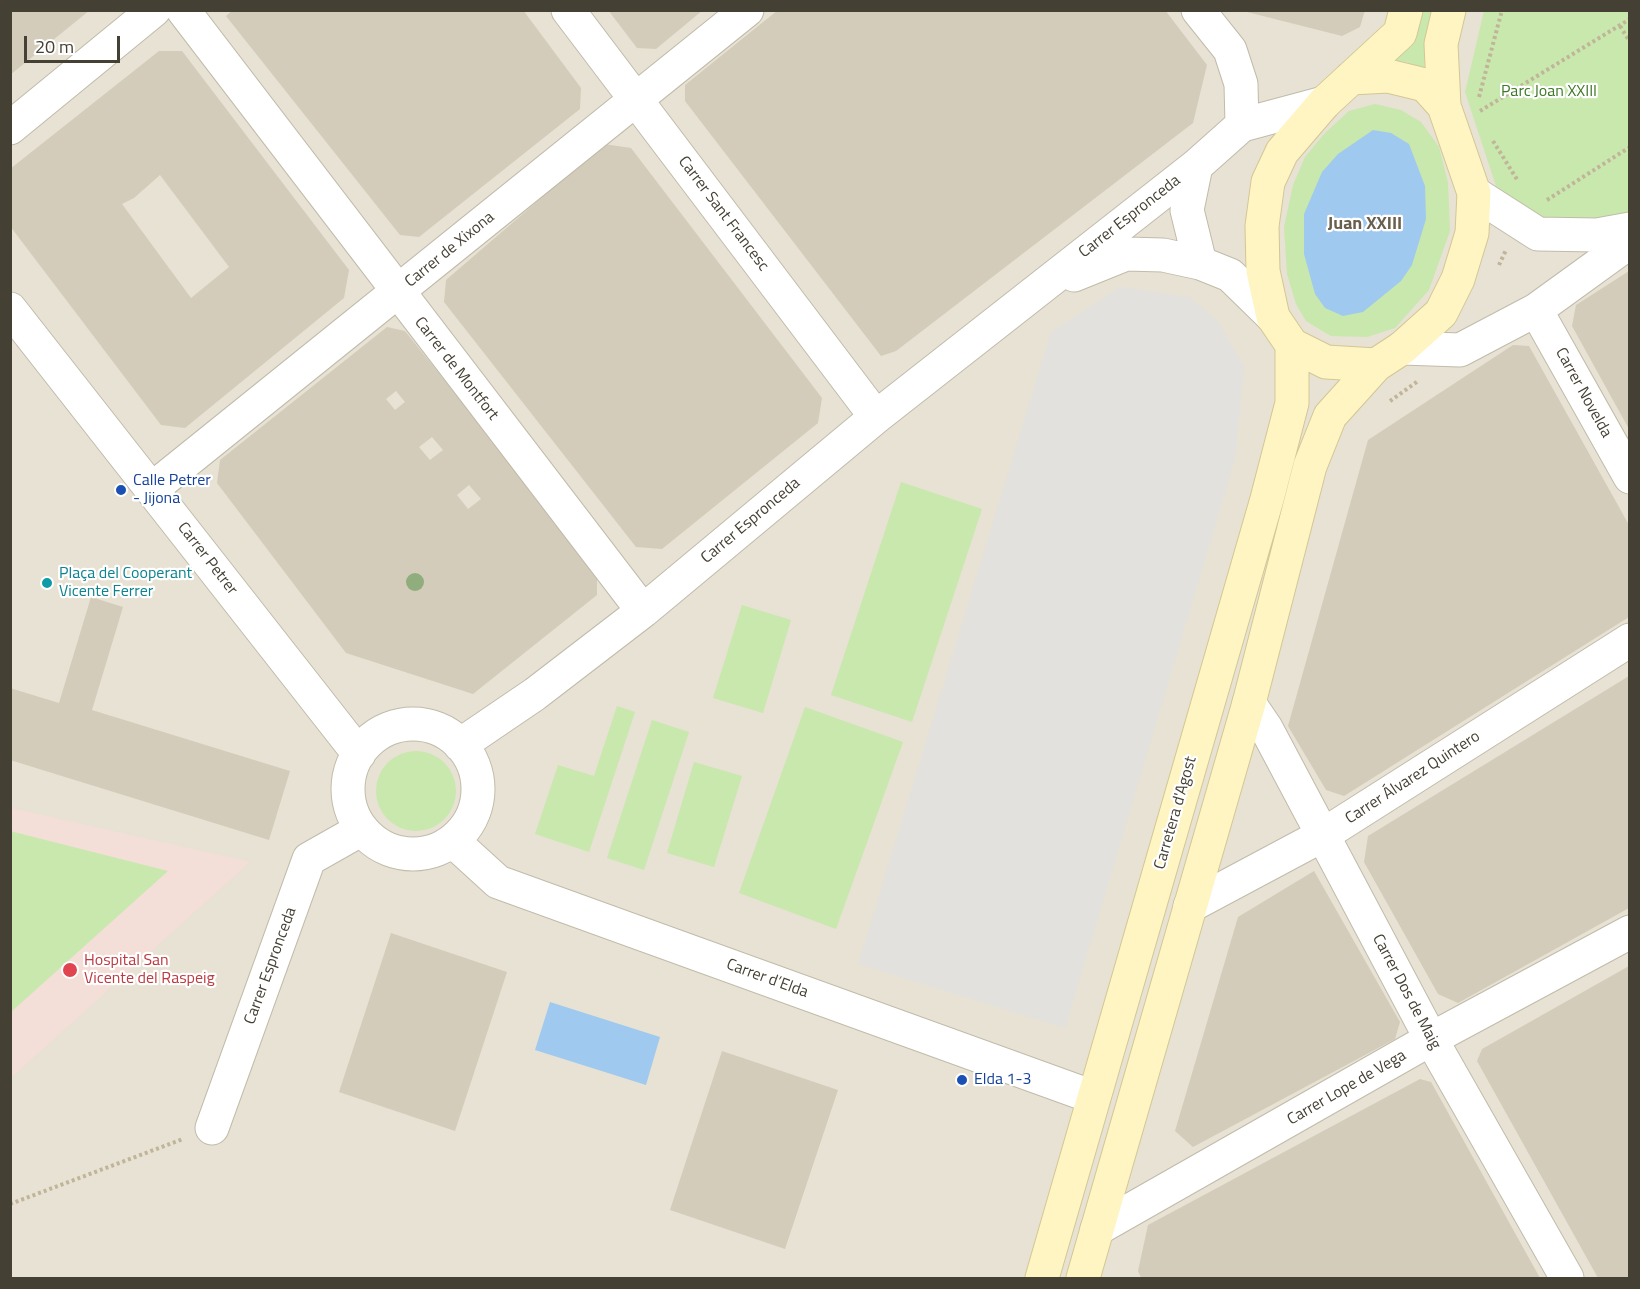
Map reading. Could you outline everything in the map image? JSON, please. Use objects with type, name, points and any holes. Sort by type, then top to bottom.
[{"type":"main road","points":[[1389,357],[1326,362],[1292,345],[1273,317],[1263,271],[1262,226],[1268,182],[1282,152],[1324,103],[1400,33],[1406,10]]},
{"type":"main road","points":[[1083,1278],[1249,703],[1310,466],[1330,416],[1389,357],[1441,313],[1458,279],[1472,233],[1474,193],[1444,106],[1441,44],[1449,10]]},
{"type":"main road","points":[[1351,78],[1388,76],[1425,85],[1444,106]]},
{"type":"main road","name":"Carretera d'Agost","points":[[1042,1278],[1269,489],[1292,403],[1292,345]]},
{"type":"main road","points":[[1093,1097],[1132,1107]]},
{"type":"street","points":[[10,128],[154,10]]},
{"type":"street","name":"Carrer de Montfort","points":[[183,10],[397,293],[643,611]]},
{"type":"street","name":"Carrer Sant Francesc","points":[[568,10],[876,417]]},
{"type":"street","name":"Carrer de Xixona","points":[[152,489],[747,10]]},
{"type":"street","points":[[1198,10],[1230,50],[1241,84],[1242,125]]},
{"type":"street","name":"Carrer Espronceda","points":[[460,745],[535,694],[643,611],[876,417],[1196,166],[1242,125],[1324,103]]},
{"type":"street","name":"Carrer Espronceda","points":[[1196,166],[1187,210],[1200,263]]},
{"type":"street","points":[[1474,193],[1538,234],[1597,235],[1629,229]]},
{"type":"street","points":[[1389,357],[1460,350],[1536,310],[1629,242]]},
{"type":"street","name":"Carrer Espronceda","points":[[1036,291],[1126,254],[1163,255],[1200,263],[1230,275],[1273,317]]},
{"type":"street","name":"Carrer Petrer","points":[[10,309],[358,754]]},
{"type":"street","name":"Carrer Novelda","points":[[1536,310],[1629,477]]},
{"type":"street","name":"Carrer Álvarez Quintero","points":[[1190,906],[1323,835],[1629,640]]},
{"type":"street","name":"Carrer Dos de Maig","points":[[1249,703],[1266,728],[1431,1039],[1567,1278]]},
{"type":"street","points":[[419,724],[442,730],[460,745],[472,762],[478,783],[476,805],[468,825],[453,841],[431,852],[405,854],[381,846],[362,830],[352,812],[348,792],[350,772],[358,754],[374,736],[395,726],[419,724]]},
{"type":"street","name":"Carrer Espronceda","points":[[212,1128],[309,860],[362,830]]},
{"type":"street","name":"Carrer d’Elda","points":[[453,841],[498,882],[1093,1097]]},
{"type":"street","name":"Carrer Lope de Vega","points":[[1097,1229],[1431,1039],[1629,932]]},
{"type":"path","points":[[1502,10],[1474,114],[1629,20]]},
{"type":"path","points":[[1620,26],[1629,42]]},
{"type":"path","points":[[1491,139],[1523,188]]},
{"type":"path","points":[[1545,202],[1629,147]]},
{"type":"path","points":[[1494,276],[1518,222]]},
{"type":"path","points":[[1381,408],[1460,350]]},
{"type":"path","points":[[10,1204],[212,1128]]},
{"type":"shaded area","points":[[11,11],[1629,11],[1629,1278],[11,1278]]},
{"type":"shaded area","points":[[1120,287],[1189,297],[1218,321],[1244,367],[1235,459],[1065,1028],[858,964],[1051,332]]},
{"type":"shaded area","name":"Hospital San Vicente del Raspeig","points":[[11,808],[250,862],[11,1078]]},
{"type":"green space","points":[[1412,11],[1434,11],[1425,46],[1424,71],[1407,62],[1383,60]]},
{"type":"green space","name":"Parc Joan XXIII","points":[[1484,11],[1629,11],[1629,253],[1612,265],[1499,195],[1465,92]]},
{"type":"green space","points":[[1375,104],[1401,110],[1421,122],[1439,147],[1448,183],[1450,231],[1429,290],[1395,328],[1367,337],[1331,336],[1306,321],[1296,304],[1287,274],[1284,227],[1293,185],[1305,157],[1324,134],[1349,111]]},
{"type":"green space","points":[[901,482],[982,509],[912,722],[831,695]]},
{"type":"green space","points":[[742,605],[791,620],[763,713],[713,698]]},
{"type":"green space","points":[[617,706],[635,712],[589,852],[535,834],[558,765],[594,776]]},
{"type":"green space","points":[[805,707],[903,742],[836,929],[739,893]]},
{"type":"green space","points":[[652,720],[689,732],[644,870],[607,858]]},
{"type":"green space","points":[[416,751],[438,758],[444,763],[455,783],[456,791],[449,813],[444,819],[424,830],[416,831],[394,824],[388,819],[377,799],[376,791],[383,769],[388,763],[408,752]]},
{"type":"green space","points":[[694,762],[742,776],[714,867],[667,853]]},
{"type":"green space","points":[[10,831],[168,871],[11,1012],[10,1012]]},
{"type":"water","points":[[1373,130],[1391,133],[1409,144],[1425,186],[1426,219],[1412,265],[1401,281],[1363,312],[1343,316],[1325,308],[1315,294],[1304,254],[1304,214],[1322,172],[1338,154]]},
{"type":"water","points":[[550,1002],[660,1037],[646,1085],[535,1050]]},
{"type":"building","points":[[10,10],[90,10],[10,75]]},
{"type":"building","points":[[233,10],[523,10],[581,88],[580,109],[419,237],[400,235],[226,16]]},
{"type":"building","points":[[608,10],[703,10],[656,49],[637,48]]},
{"type":"building","points":[[778,10],[1165,10],[1207,65],[1193,123],[896,351],[881,356],[685,101],[685,85]]},
{"type":"building","points":[[1239,10],[1365,10],[1360,27],[1342,36]]},
{"type":"building","points":[[159,51],[182,51],[349,270],[344,298],[185,428],[161,425],[10,226],[10,169]],"holes":[[[160,175],[229,267],[191,298],[122,204],[134,198]]]},
{"type":"building","points":[[604,144],[631,148],[822,398],[818,423],[662,549],[636,547],[444,302],[446,280]]},
{"type":"building","points":[[1629,271],[1629,429],[1572,326],[1576,305]]},
{"type":"building","points":[[387,327],[405,331],[597,570],[597,595],[473,694],[346,653],[217,483],[220,460]],"holes":[[[396,391],[405,402],[395,410],[386,399]],[[432,437],[443,450],[430,460],[419,447]],[[469,485],[481,499],[468,509],[457,495]]]},
{"type":"building","points":[[1513,345],[1529,346],[1629,525],[1629,617],[1344,796],[1326,790],[1288,726],[1368,440]]},
{"type":"building","points":[[91,597],[123,607],[92,710],[290,771],[269,840],[10,760],[10,688],[59,703]]},
{"type":"building","points":[[1629,676],[1629,908],[1458,1003],[1438,994],[1364,862],[1368,836]]},
{"type":"building","points":[[1314,871],[1400,1022],[1395,1039],[1193,1147],[1175,1131],[1238,917]]},
{"type":"building","points":[[391,933],[507,972],[455,1131],[339,1092]]},
{"type":"building","points":[[1629,966],[1629,1278],[1598,1278],[1477,1061],[1482,1049]]},
{"type":"building","points":[[722,1051],[838,1090],[785,1249],[670,1210]]},
{"type":"building","points":[[1420,1079],[1431,1082],[1540,1278],[1141,1278],[1138,1271],[1148,1225]]},
{"type":"place","name":"Calle Petrer - Jijona","points":[[121,490]]},
{"type":"place","name":"Plaça del Cooperant Vicente Ferrer","points":[[47,583]]},
{"type":"place","name":"Hospital San Vicente del Raspeig","points":[[70,970]]},
{"type":"place","name":"Elda 1-3","points":[[962,1080]]},
{"type":"district","name":"Juan XXIII","points":[[1365,225]]}]
